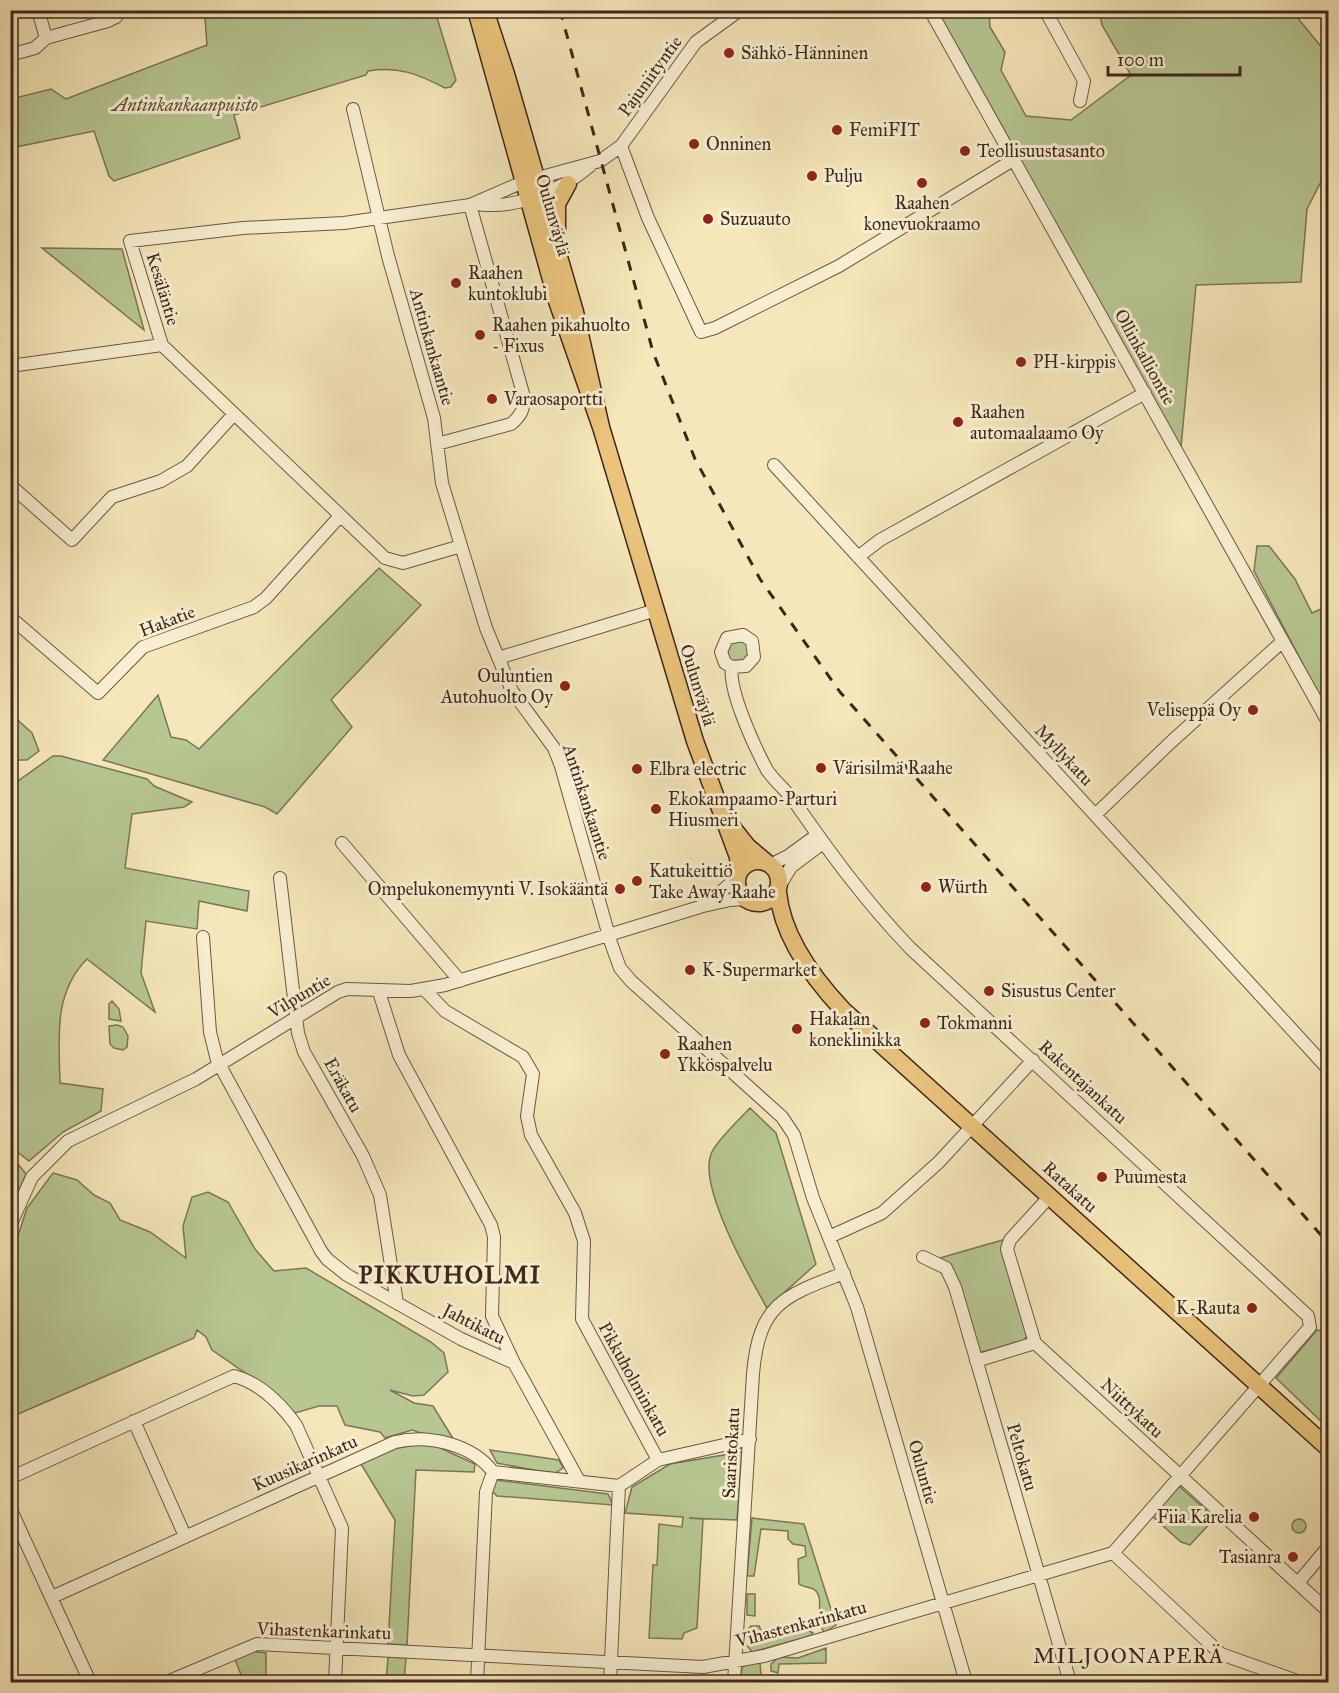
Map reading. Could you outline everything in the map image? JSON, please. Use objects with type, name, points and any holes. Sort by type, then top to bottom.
[{"type":"main road","name":"Oulunväylä","points":[[476,10],[532,188],[566,280],[606,444],[695,741],[738,857],[739,875]]},
{"type":"main road","name":"Oulunväylä","points":[[485,10],[532,188],[557,301],[599,416]]},
{"type":"main road","points":[[566,280],[556,217],[559,197],[568,184]]},
{"type":"main road","name":"Oulunväylä","points":[[723,814],[747,846],[769,864]]},
{"type":"main road","points":[[748,864],[769,864],[778,873],[779,889],[770,901],[748,901],[738,887],[739,875],[748,864]]},
{"type":"main road","name":"Ratakatu","points":[[779,889],[780,914],[796,946],[816,978],[843,1010],[1329,1448]]},
{"type":"main road","name":"Ratakatu","points":[[748,901],[779,926],[796,946]]},
{"type":"street","points":[[38,10],[46,38]]},
{"type":"street","points":[[10,55],[35,48],[46,38],[108,21],[116,17],[121,10]]},
{"type":"street","name":"Pajuniityntie","points":[[532,188],[611,155],[621,146],[696,42],[740,10]]},
{"type":"street","name":"Ollinkalliontie","points":[[930,10],[1329,722]]},
{"type":"street","points":[[1045,10],[1084,81],[1080,101]]},
{"type":"street","name":"Antinkankaantie","points":[[353,109],[378,219],[428,393],[442,483],[461,546],[498,658],[512,691],[554,748],[561,766],[617,961],[628,979],[789,1126],[844,1273]]},
{"type":"street","points":[[621,146],[648,218],[701,332],[715,328],[839,266],[1013,160]]},
{"type":"street","name":"Pajuniityntie","points":[[532,188],[568,184],[592,164]]},
{"type":"street","name":"Kesäläntie","points":[[461,546],[403,563],[394,563],[385,558],[162,345],[130,241],[243,228],[378,219],[474,204],[532,188]]},
{"type":"street","points":[[436,444],[511,424],[519,418],[524,406],[522,387],[474,204]]},
{"type":"street","points":[[10,366],[162,345]]},
{"type":"street","points":[[858,557],[880,540],[1145,393]]},
{"type":"street","points":[[10,485],[72,540],[112,497],[161,481],[187,466],[234,414]]},
{"type":"street","name":"Myllykatu","points":[[774,465],[1329,1069]]},
{"type":"street","name":"Hakatie","points":[[10,617],[98,693],[130,657],[154,641],[254,607],[266,598],[340,516]]},
{"type":"street","points":[[498,658],[656,610]]},
{"type":"street","points":[[1095,814],[1171,741],[1283,641]]},
{"type":"street","name":"Rakentajankatu","points":[[732,667],[733,687],[768,770],[854,886],[910,948],[1034,1060],[1308,1316],[1310,1327],[1261,1386]]},
{"type":"street","points":[[769,864],[820,839]]},
{"type":"street","points":[[779,889],[791,867],[820,839]]},
{"type":"street","points":[[342,843],[460,981]]},
{"type":"street","name":"Vilpuntie","points":[[703,906],[739,875]]},
{"type":"street","name":"Eräkatu","points":[[280,878],[298,1033],[304,1052],[363,1156],[380,1195],[397,1303]]},
{"type":"street","name":"Vilpuntie","points":[[10,1226],[32,1177],[68,1141],[170,1093],[220,1066],[338,992],[347,989],[379,992],[425,990],[703,906],[730,900],[748,901]]},
{"type":"street","name":"Jahtikatu","points":[[203,937],[210,1032],[220,1066],[327,1259],[347,1275],[461,1339],[514,1364],[579,1481]]},
{"type":"street","name":"Pikkuholminkatu","points":[[425,990],[445,1011],[523,1057],[529,1065],[532,1074],[527,1124],[575,1213],[584,1241],[582,1319],[658,1460]]},
{"type":"street","points":[[379,992],[399,1055],[491,1225],[494,1238],[492,1316],[514,1364]]},
{"type":"street","points":[[829,1237],[882,1213],[939,1162],[1034,1060]]},
{"type":"street","points":[[976,1361],[1035,1343],[1007,1250],[1010,1240],[1050,1196]]},
{"type":"street","name":"Peltokatu","points":[[923,1257],[942,1264],[951,1276],[1070,1683]]},
{"type":"street","name":"Saaristokatu","points":[[734,1683],[755,1352],[764,1323],[796,1291],[844,1273]]},
{"type":"street","name":"Ouluntie","points":[[844,1273],[856,1307],[966,1683]]},
{"type":"street","name":"Niittykatu","points":[[1035,1343],[1329,1611]]},
{"type":"street","points":[[10,1478],[234,1376],[248,1380],[262,1389],[286,1411],[296,1425],[342,1528],[335,1683]]},
{"type":"street","points":[[1261,1386],[1113,1553],[1221,1654],[1300,1683]]},
{"type":"street","points":[[134,1421],[185,1536]]},
{"type":"street","name":"Kuusikarinkatu","points":[[52,1597],[395,1442],[412,1438],[436,1440],[483,1459],[493,1472]]},
{"type":"street","points":[[477,1683],[486,1492],[493,1472],[619,1486],[658,1460],[750,1438]]},
{"type":"street","points":[[610,1683],[619,1486]]},
{"type":"street","points":[[10,1508],[90,1683]]},
{"type":"street","points":[[1298,1583],[1329,1547]]},
{"type":"street","name":"Vihastenkarinkatu","points":[[167,1683],[257,1644],[703,1667],[764,1656],[1113,1553]]},
{"type":"green space","name":"Antinkankaanpuisto","points":[[230,10],[435,11],[456,80],[451,87],[445,88],[399,70],[368,71],[366,75],[234,115],[240,138],[114,181],[109,176],[94,131],[11,148],[11,99],[51,89],[66,99],[207,45],[205,18]]},
{"type":"green space","points":[[936,11],[989,11],[990,27],[1005,52],[1001,70],[1026,116],[1071,120],[1131,75],[1102,25],[1099,11],[1292,11],[1328,55],[1328,168],[1307,209],[1301,282],[1196,285],[1181,447]]},
{"type":"green space","points":[[42,248],[122,249],[144,330]]},
{"type":"green space","points":[[1257,546],[1269,546],[1295,579],[1312,613],[1328,606],[1328,712],[1254,571]]},
{"type":"green space","points":[[379,568],[421,605],[331,700],[352,727],[277,814],[265,807],[103,760],[158,695],[171,737],[186,740],[199,749]]},
{"type":"green space","points":[[744,640],[751,649],[746,660],[731,661],[727,655],[729,643]]},
{"type":"green space","points":[[11,714],[32,733],[39,751],[27,760],[11,760]]},
{"type":"green space","points":[[53,756],[61,756],[147,779],[154,786],[192,802],[184,807],[132,814],[125,868],[249,891],[247,911],[199,901],[197,929],[146,921],[141,973],[155,1012],[87,959],[76,972],[68,987],[60,1017],[60,1083],[103,1089],[101,1111],[63,1132],[29,1161],[11,1147],[11,786]]},
{"type":"green space","points":[[112,1001],[119,1009],[121,1021],[109,1019],[109,1004]]},
{"type":"green space","points":[[109,1026],[123,1027],[128,1036],[127,1047],[123,1050],[114,1048],[110,1044]]},
{"type":"green space","points":[[750,1108],[776,1133],[816,1264],[767,1308],[728,1232],[712,1188],[709,1169],[714,1149]]},
{"type":"green space","points":[[11,1155],[26,1174],[11,1209]]},
{"type":"green space","points":[[53,1173],[77,1180],[94,1195],[110,1203],[120,1220],[150,1232],[186,1258],[183,1226],[192,1197],[208,1192],[228,1202],[255,1249],[274,1271],[306,1268],[431,1342],[444,1353],[448,1372],[424,1395],[413,1396],[390,1390],[414,1403],[433,1406],[457,1445],[412,1430],[385,1438],[380,1432],[345,1425],[337,1406],[319,1406],[295,1413],[257,1381],[212,1350],[206,1337],[197,1330],[194,1338],[11,1417],[11,1257],[27,1208]]},
{"type":"green space","points":[[1006,1239],[1029,1334],[1022,1342],[981,1352],[977,1350],[960,1285],[948,1264],[940,1258]]},
{"type":"green space","points":[[1317,1330],[1326,1332],[1328,1340],[1328,1428],[1276,1378]]},
{"type":"green space","points":[[415,1445],[434,1445],[475,1464],[474,1472],[416,1470],[407,1645],[388,1644],[395,1520],[361,1464],[393,1449]]},
{"type":"green space","points":[[490,1450],[559,1460],[563,1468],[554,1474],[497,1463]]},
{"type":"green space","points":[[742,1452],[737,1520],[689,1518],[703,1519],[697,1628],[684,1633],[682,1639],[649,1638],[653,1565],[657,1565],[659,1524],[682,1527],[683,1517],[625,1513],[632,1487],[670,1464]]},
{"type":"green space","points":[[496,1480],[608,1494],[613,1505],[497,1496],[491,1490]]},
{"type":"green space","points":[[1179,1486],[1215,1518],[1190,1545],[1181,1542],[1152,1516]]},
{"type":"green space","points":[[752,1518],[804,1524],[836,1625],[824,1633],[820,1621],[818,1594],[814,1589],[799,1584],[798,1559],[806,1556],[805,1546],[793,1544],[788,1539],[788,1531],[761,1529],[754,1576],[747,1576]]},
{"type":"green space","points":[[1296,1519],[1302,1519],[1306,1526],[1302,1533],[1296,1533],[1292,1529],[1292,1523]]},
{"type":"green space","points":[[747,1594],[755,1594],[755,1616],[747,1615]]},
{"type":"green space","points":[[751,1626],[759,1626],[762,1632],[802,1631],[803,1627],[813,1633],[810,1636],[752,1652],[745,1643],[745,1632]]},
{"type":"green space","points":[[826,1648],[826,1663],[779,1664],[778,1673],[771,1671],[771,1664],[779,1657],[798,1658]]},
{"type":"green space","points":[[251,1651],[266,1653],[266,1682],[244,1682],[234,1657]]},
{"type":"green space","points":[[388,1657],[406,1658],[404,1682],[386,1682]]},
{"type":"green space","points":[[756,1661],[760,1663],[761,1676],[753,1678],[752,1682],[740,1682],[742,1667]]},
{"type":"railway","points":[[560,10],[653,352],[695,459],[760,579],[840,692],[1328,1243]]},
{"type":"place","name":"Sähkö-Hänninen","points":[[729,53]]},
{"type":"place","name":"FemiFIT","points":[[837,130]]},
{"type":"place","name":"Onninen","points":[[694,144]]},
{"type":"place","name":"Teollisuustasanto","points":[[965,151]]},
{"type":"place","name":"Pulju","points":[[812,176]]},
{"type":"place","name":"Raahen konevuokraamo","points":[[922,183]]},
{"type":"place","name":"Suzuauto","points":[[708,219]]},
{"type":"place","name":"Raahen kuntoklubi","points":[[456,283]]},
{"type":"place","name":"Raahen pikahuolto - Fixus","points":[[480,335]]},
{"type":"place","name":"PH-kirppis","points":[[1021,362]]},
{"type":"place","name":"Varaosaportti","points":[[492,399]]},
{"type":"place","name":"Raahen automaalaamo Oy","points":[[958,422]]},
{"type":"place","name":"Ouluntien Autohuolto Oy","points":[[565,686]]},
{"type":"place","name":"Veliseppä Oy","points":[[1253,710]]},
{"type":"place","name":"Värisilmä Raahe","points":[[821,768]]},
{"type":"place","name":"Elbra electric","points":[[637,769]]},
{"type":"place","name":"Ekokampaamo-Parturi Hiusmeri","points":[[656,809]]},
{"type":"place","name":"Katukeittiö Take Away Raahe","points":[[637,881]]},
{"type":"place","name":"Würth","points":[[926,887]]},
{"type":"place","name":"Ompelukonemyynti V. Isokääntä","points":[[620,889]]},
{"type":"place","name":"K-Supermarket","points":[[690,970]]},
{"type":"place","name":"Sisustus Center","points":[[989,991]]},
{"type":"place","name":"Tokmanni","points":[[925,1023]]},
{"type":"place","name":"Hakalan koneklinikka","points":[[797,1029]]},
{"type":"place","name":"Raahen Ykköspalvelu","points":[[665,1054]]},
{"type":"place","name":"Puumesta","points":[[1102,1177]]},
{"type":"place","name":"K-Rauta","points":[[1252,1308]]},
{"type":"place","name":"Fiia Karelia","points":[[1254,1517]]},
{"type":"place","name":"Tasianra","points":[[1293,1557]]},
{"type":"district","name":"PIKKUHOLMI","points":[[450,1275]]},
{"type":"district","name":"MILJOONAPERÄ","points":[[1129,1656]]}]
